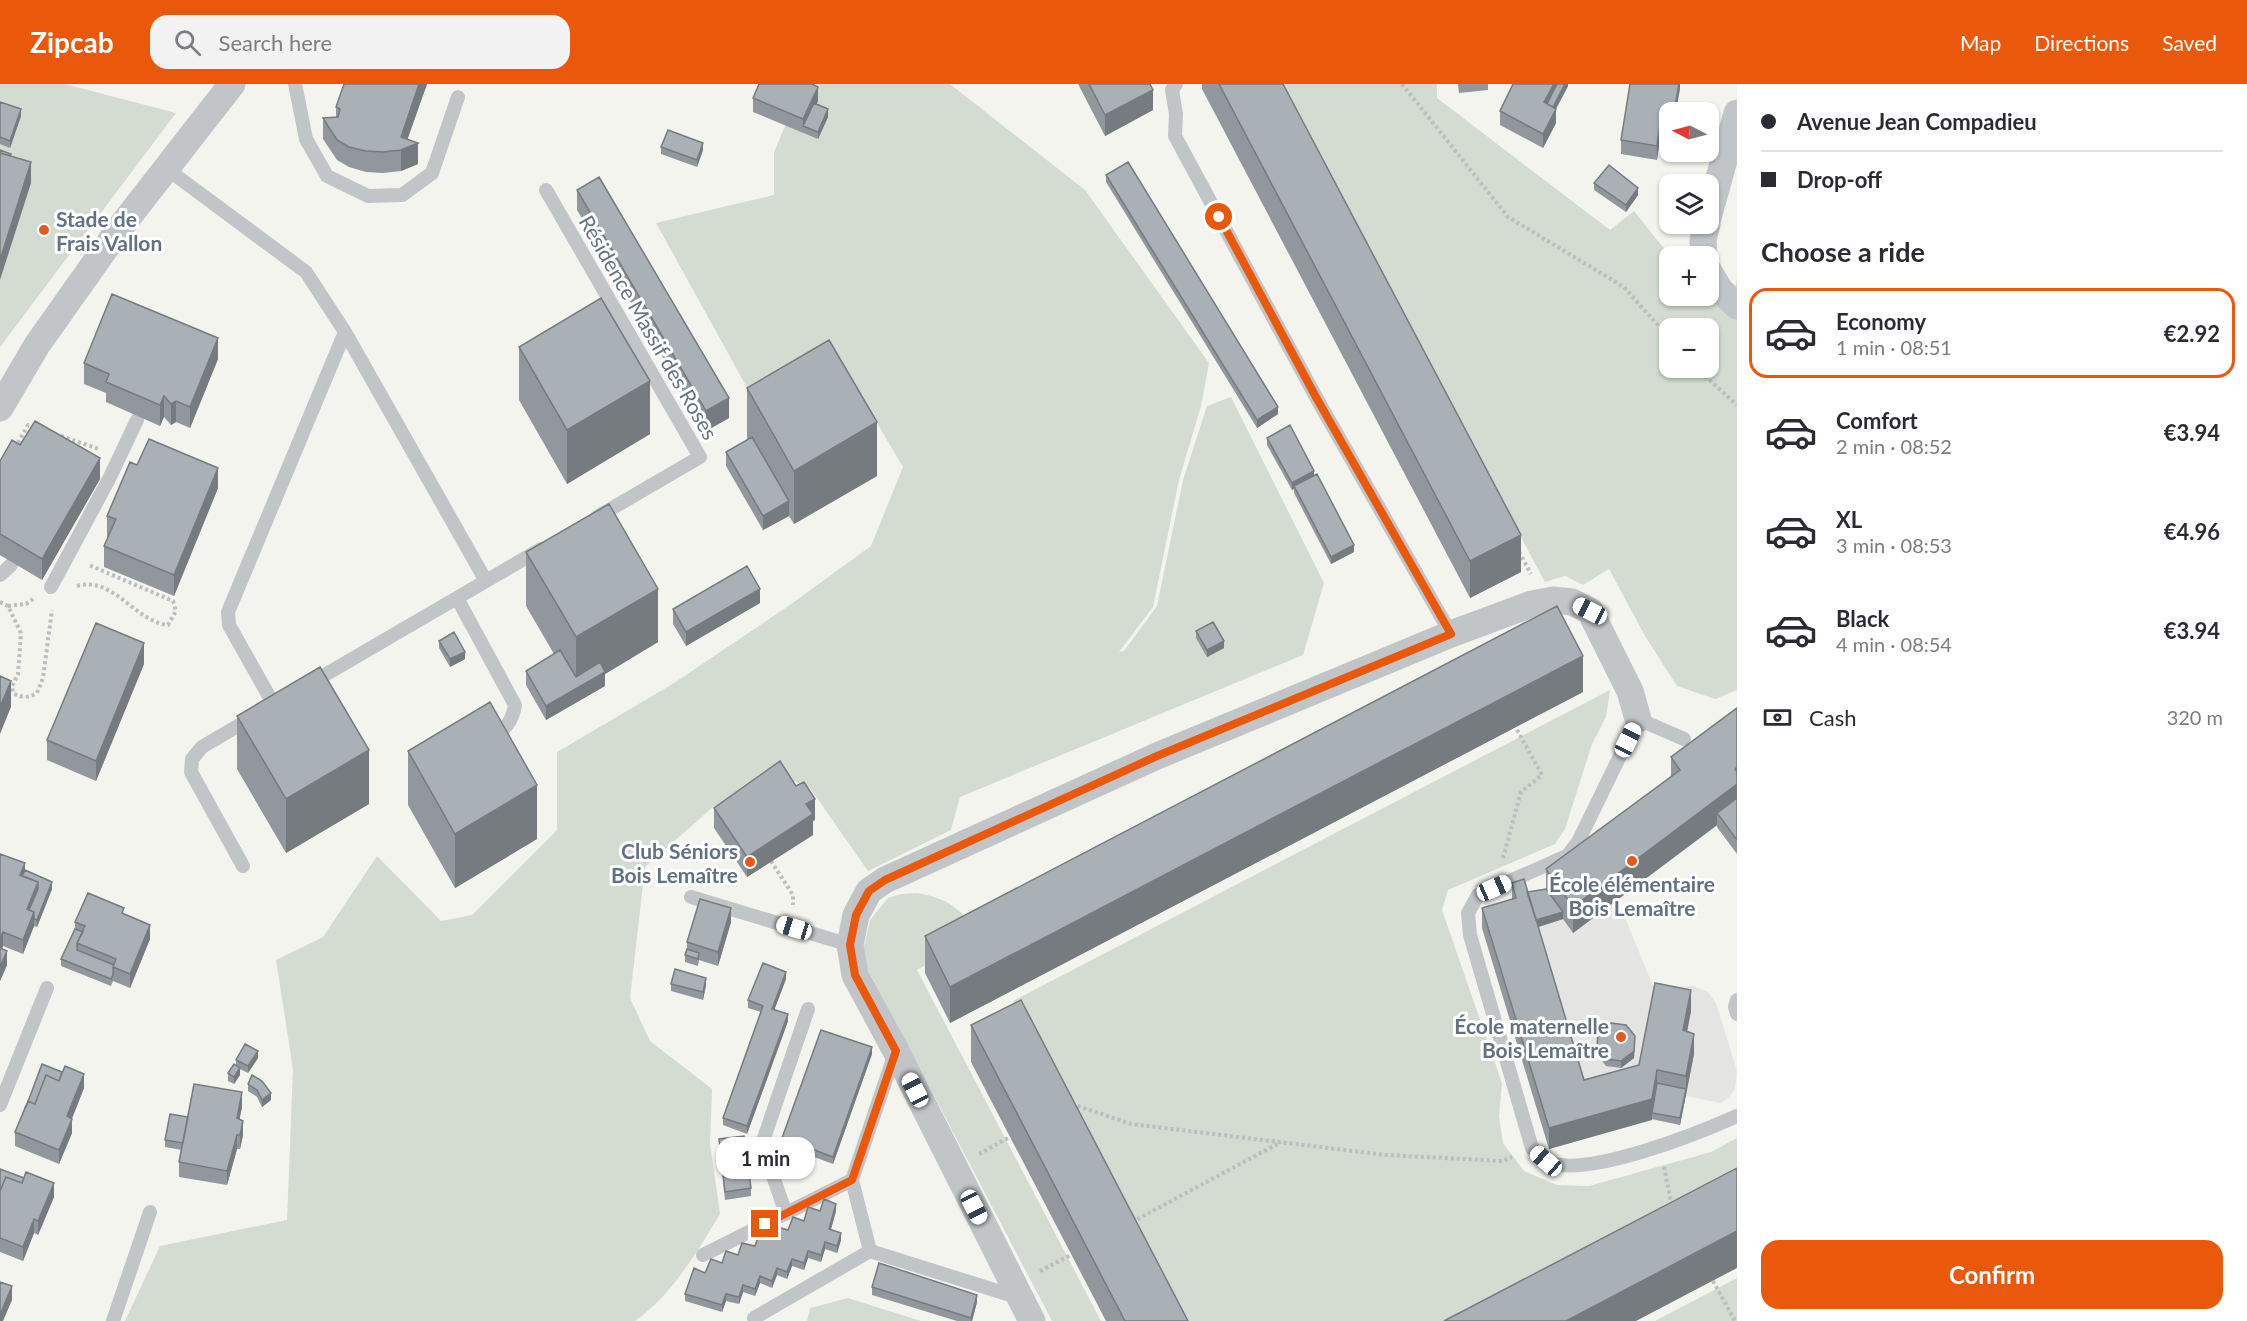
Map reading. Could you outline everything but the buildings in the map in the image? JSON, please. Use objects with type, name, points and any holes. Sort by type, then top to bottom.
[{"type":"street","points":[[0,408],[37,345],[119,229],[232,84]]},
{"type":"street","points":[[1719,178],[1737,113]]},
{"type":"street","points":[[1719,288],[1737,306]]},
{"type":"street","points":[[1026,1310],[896,1051],[855,975],[850,945],[856,915],[869,891],[885,880],[1157,756],[1451,634],[1532,604],[1553,600],[1572,602],[1590,611],[1630,691],[1638,719]]},
{"type":"lane","points":[[295,84],[306,140],[327,176],[368,196],[402,195],[432,173],[458,97]]},
{"type":"lane","points":[[1176,84],[1172,90],[1176,114],[1175,136],[1317,399],[1451,634]]},
{"type":"lane","points":[[167,169],[306,272],[345,332],[486,581]]},
{"type":"lane","name":"Résidence Massif des Roses","points":[[546,190],[700,457],[587,522]]},
{"type":"lane","points":[[284,699],[229,625],[228,612],[345,332]]},
{"type":"lane","points":[[51,587],[137,420]]},
{"type":"lane","points":[[243,866],[191,772],[192,759],[202,747],[557,540]]},
{"type":"lane","points":[[0,575],[11,565]]},
{"type":"lane","points":[[457,598],[515,705],[512,719],[506,728],[477,747]]},
{"type":"lane","points":[[1684,739],[1638,719],[1578,842],[1567,856],[1478,895],[1468,913],[1470,934],[1532,1148],[1546,1161],[1574,1166],[1607,1161],[1698,1134],[1737,1116]]},
{"type":"lane","points":[[691,897],[850,945]]},
{"type":"lane","points":[[0,1106],[47,988]]},
{"type":"lane","points":[[1737,1000],[1735,1007],[1737,1014]]},
{"type":"lane","points":[[786,1214],[762,1144],[808,1009]]},
{"type":"lane","points":[[870,1251],[852,1180],[896,1051]]},
{"type":"lane","points":[[703,1255],[852,1180]]},
{"type":"lane","points":[[113,1321],[150,1212]]},
{"type":"lane","points":[[870,1251],[1026,1310]]},
{"type":"lane","points":[[754,1318],[870,1251]]},
{"type":"path","points":[[1402,84],[1508,217],[1624,287],[1659,327]]},
{"type":"path","points":[[1707,378],[1737,405]]},
{"type":"path","points":[[11,455],[28,425],[38,429]]},
{"type":"path","points":[[59,436],[120,456]]},
{"type":"path","points":[[1518,548],[1529,569]]},
{"type":"path","points":[[68,556],[173,601],[176,611],[168,625],[157,624],[111,592],[86,583],[70,588]]},
{"type":"path","points":[[0,602],[8,606],[21,633],[18,674],[12,686],[13,693],[20,697],[30,697],[38,693],[43,678],[48,628],[53,608]]},
{"type":"path","points":[[1494,888],[1521,792],[1542,776],[1516,728]]},
{"type":"path","points":[[771,861],[785,882]]},
{"type":"path","points":[[1066,1107],[1072,1104],[1131,1124],[1386,1155],[1503,1161],[1532,1148]]},
{"type":"path","points":[[1131,1223],[1282,1141]]},
{"type":"path","points":[[1660,1145],[1672,1208],[1676,1216]]},
{"type":"path","points":[[1713,1281],[1735,1321]]},
{"type":"shaded area","name":"Stade de Frais Vallon","points":[[0,84],[65,84],[176,113],[0,347]]},
{"type":"shaded area","points":[[803,84],[950,84],[1085,190],[1209,363],[1201,406],[1179,480],[1153,607],[1119,652],[1124,651],[1157,606],[1183,480],[1207,406],[1231,397],[1324,583],[1303,655],[960,797],[951,830],[868,871],[810,788],[780,775],[753,785],[713,807],[645,867],[630,998],[650,1041],[712,1089],[710,1143],[720,1214],[693,1258],[672,1286],[635,1321],[125,1321],[160,1246],[287,1220],[293,1069],[276,960],[323,937],[377,856],[441,921],[472,915],[557,830],[557,752],[671,685],[787,607],[871,546],[903,467],[839,359],[750,393],[656,223],[774,195],[774,152]]},
{"type":"shaded area","points":[[1277,84],[1437,84],[1437,98],[1610,230],[1634,211],[1662,246],[1659,246],[1659,306],[1719,306],[1719,294],[1734,292],[1737,280],[1737,690],[1715,699],[1677,686],[1645,636],[1609,569],[1583,585],[1565,576],[1545,582]]},
{"type":"shaded area","points":[[1610,690],[1606,717],[1592,744],[1565,829],[1555,844],[1448,890],[1442,910],[1502,1083],[1499,1117],[1503,1143],[1524,1171],[1557,1185],[1589,1186],[1711,1152],[1737,1138],[1737,1190],[1481,1321],[1181,1321],[1013,1001]]},
{"type":"shaded area","name":"École maternelle Bois Lemaître","points":[[1737,811],[1618,900],[1657,996],[1676,987],[1693,986],[1708,992],[1716,1003],[1737,1071],[1735,1089],[1721,1103],[1686,1096],[1680,1125],[1652,1120],[1549,1149],[1482,928],[1515,918]]},
{"type":"shaded area","points":[[917,893],[938,898],[954,906],[981,934],[917,970],[1101,1321],[1052,1321],[866,966],[863,951],[870,920],[888,898]]},
{"type":"shaded area","points":[[1737,1278],[1737,1321],[1655,1321]]},
{"type":"shaded area","points":[[848,1298],[921,1321],[807,1321],[810,1308]]},
{"type":"place","name":"Stade de Frais Vallon","points":[[44,230]]},
{"type":"place","name":"École élémentaire Bois Lemaître","points":[[1632,861]]},
{"type":"place","name":"Club Séniors Bois Lemaître","points":[[750,862]]},
{"type":"place","name":"École maternelle Bois Lemaître","points":[[1621,1037]]},
{"type":"route","points":[[765,1224],[852,1180],[896,1051],[855,975],[850,945],[856,915],[869,891],[885,880],[1157,756],[1451,634],[1317,399],[1219,217]]}]
